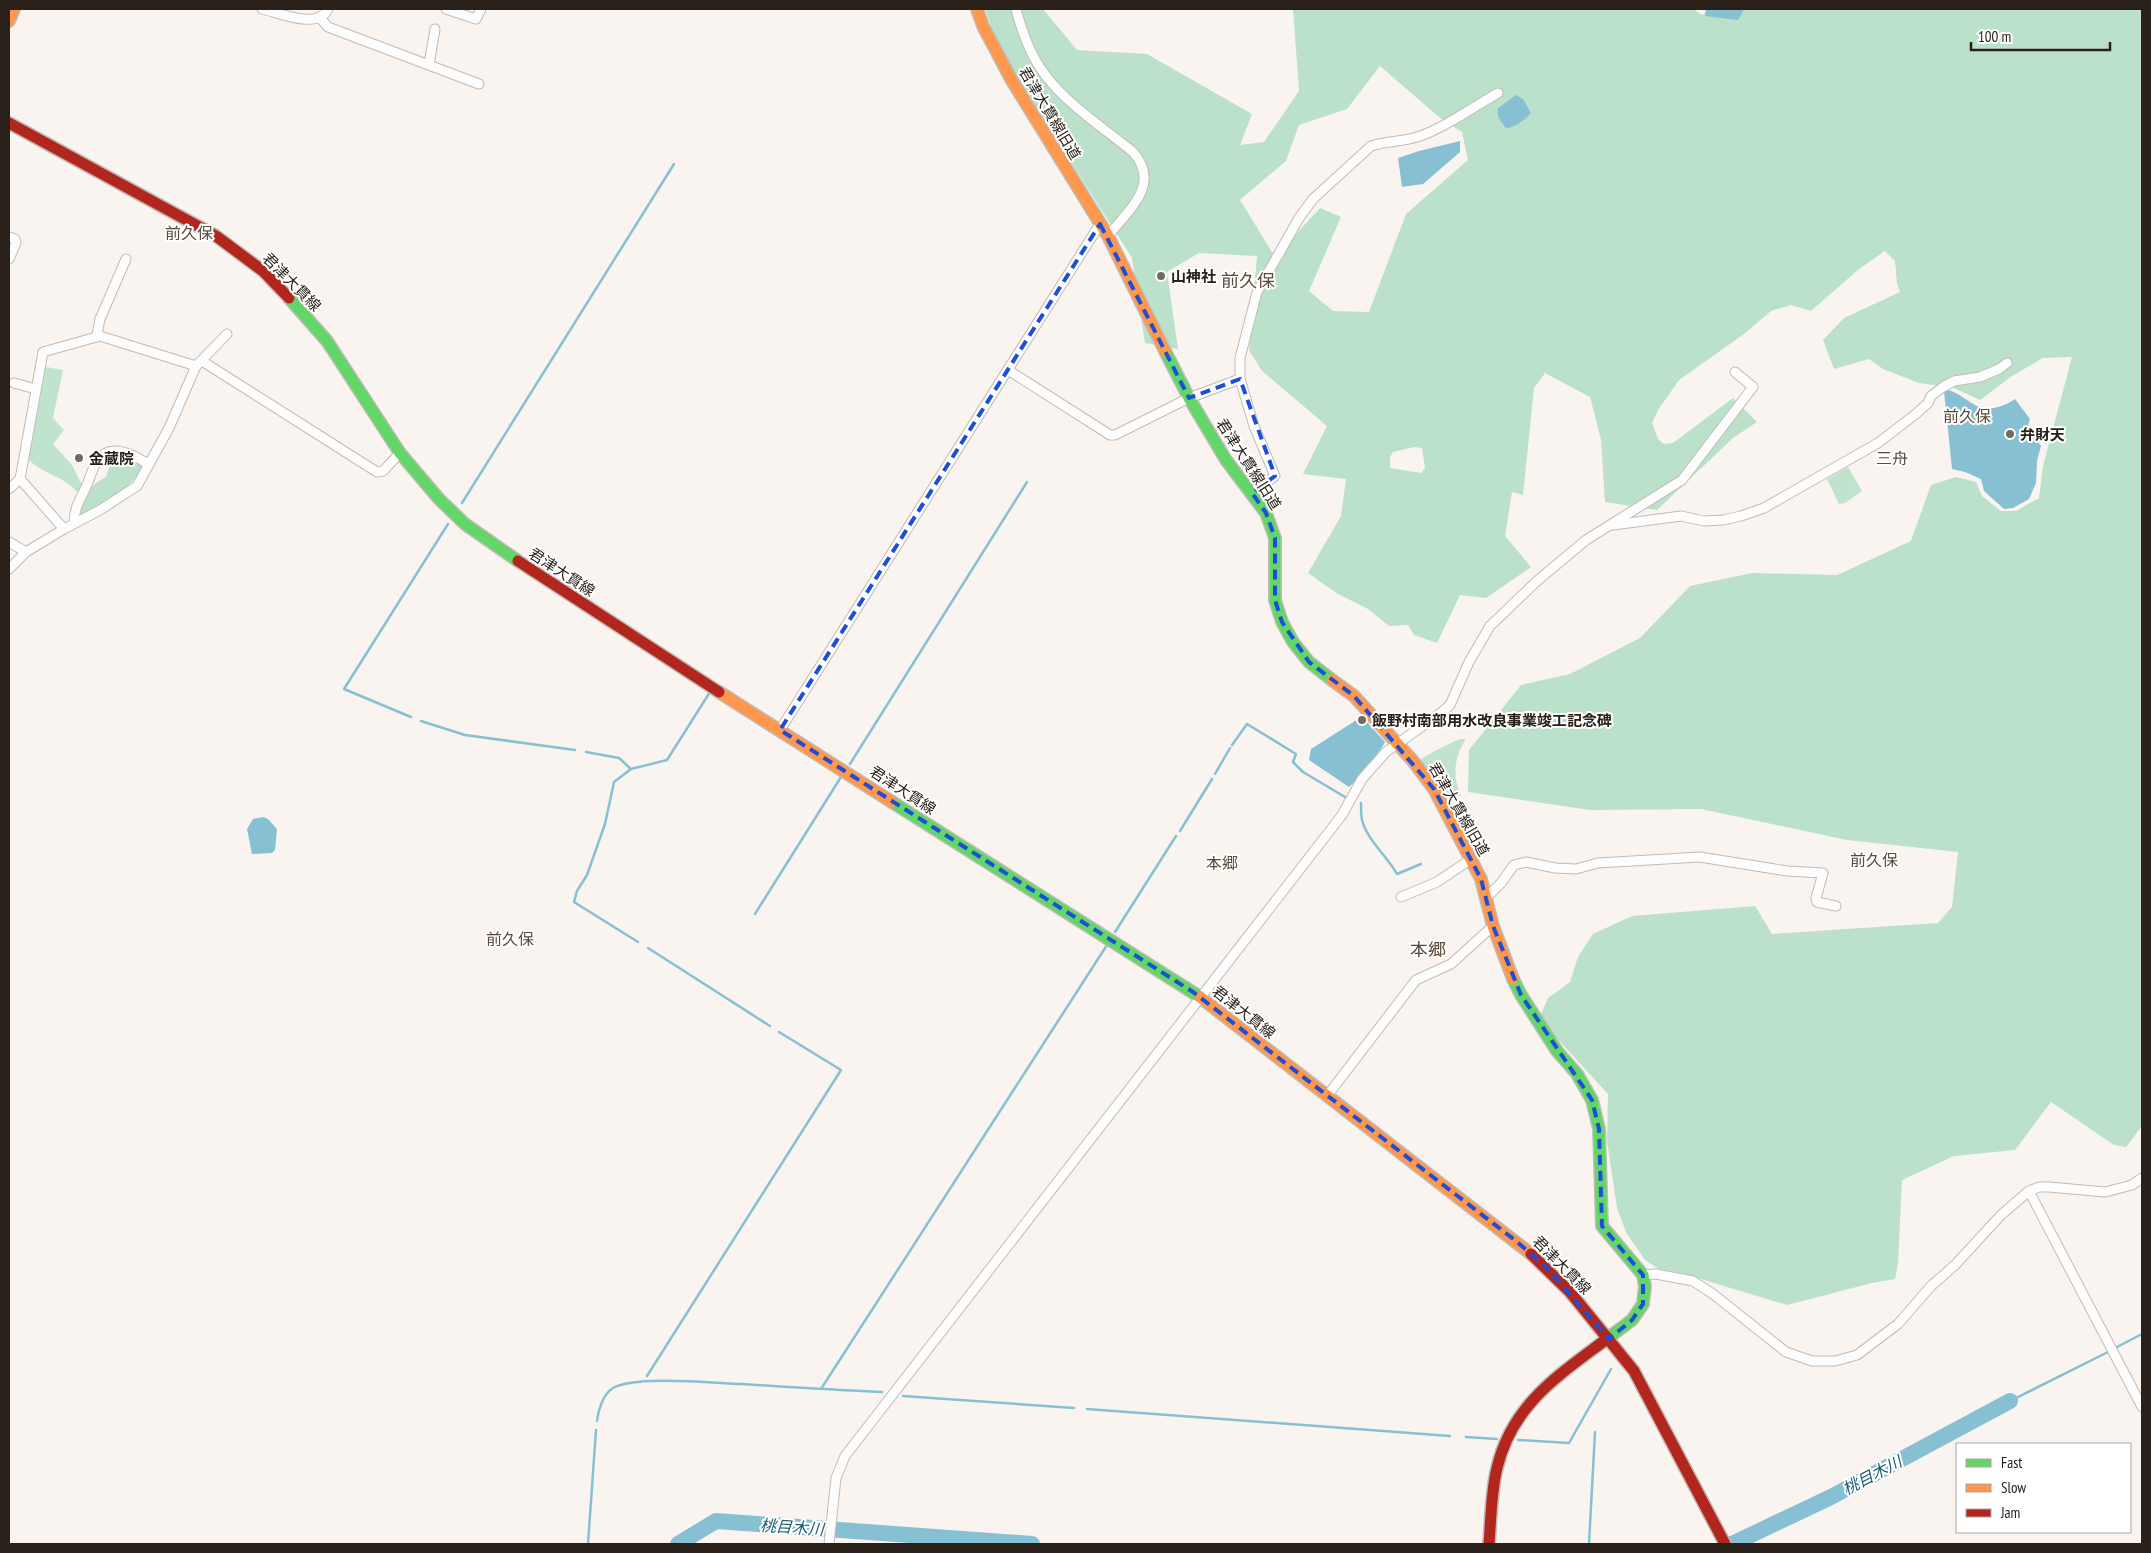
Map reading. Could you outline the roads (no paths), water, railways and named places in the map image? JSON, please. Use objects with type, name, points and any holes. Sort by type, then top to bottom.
[{"type":"main road","points":[[9,21],[14,9]]},
{"type":"main road","name":"君津大貫線旧道","points":[[977,9],[983,26],[1011,79],[1108,236],[1189,398],[1226,460],[1266,513],[1275,538],[1275,600],[1282,622],[1293,642],[1309,662],[1354,696],[1413,760],[1434,789],[1472,859],[1487,897],[1493,926],[1521,995],[1557,1051],[1577,1074],[1592,1100],[1599,1129],[1602,1226],[1643,1275]]},
{"type":"main road","name":"君津大貫線","points":[[9,123],[216,236],[263,271],[327,341],[400,453],[439,499],[465,524],[623,630],[1201,998],[1516,1241],[1547,1268],[1609,1339],[1634,1371],[1725,1544]]},
{"type":"main road","points":[[1489,1544],[1496,1470],[1503,1446],[1514,1422],[1547,1384],[1632,1320],[1643,1304],[1645,1286],[1643,1275]]},
{"type":"street","points":[[262,9],[305,19],[320,18],[326,14],[328,9]]},
{"type":"street","points":[[446,9],[476,19],[481,9]]},
{"type":"street","points":[[1016,9],[1025,40],[1045,76],[1061,93],[1141,160],[1145,170],[1140,196],[1135,206],[1108,236]]},
{"type":"street","points":[[320,18],[328,27],[479,84]]},
{"type":"street","points":[[428,65],[435,30]]},
{"type":"street","points":[[1252,493],[1275,476],[1254,426],[1240,379],[1240,358],[1257,292],[1299,218],[1313,199],[1371,146],[1419,137],[1498,93]]},
{"type":"street","points":[[780,730],[1100,224]]},
{"type":"street","points":[[9,237],[15,239],[16,243],[9,259]]},
{"type":"street","points":[[97,335],[100,319],[126,259]]},
{"type":"street","points":[[9,570],[26,552],[64,528],[100,510],[137,486],[199,364],[228,334]]},
{"type":"street","points":[[9,489],[20,479],[43,352],[97,335],[199,364],[377,472],[383,471],[400,453]]},
{"type":"street","points":[[1613,525],[1681,516],[1704,521],[1723,520],[1764,508],[1878,443],[1917,413],[1928,403],[1931,396],[1943,387],[1954,381],[1980,376],[1999,369],[2008,363]]},
{"type":"street","points":[[1008,370],[1110,435],[1115,435],[1189,398],[1240,379]]},
{"type":"street","points":[[830,1539],[836,1478],[839,1467],[850,1448],[1342,815],[1362,779],[1386,752],[1450,705],[1480,640],[1504,612],[1586,540],[1613,525],[1682,480],[1753,387],[1735,372]]},
{"type":"street","points":[[14,383],[36,390]]},
{"type":"street","points":[[74,523],[77,503],[97,462],[106,452],[116,451],[132,454],[148,464]]},
{"type":"street","points":[[20,479],[64,528]]},
{"type":"street","points":[[9,542],[26,552]]},
{"type":"street","points":[[1487,897],[1502,883],[1514,865],[1526,862],[1555,868],[1576,869],[1598,863],[1700,857],[1787,871],[1823,873],[1816,898],[1817,902],[1836,906]]},
{"type":"street","points":[[1401,898],[1437,882],[1472,859]]},
{"type":"street","points":[[1327,1096],[1416,980],[1451,964],[1493,926]]},
{"type":"street","points":[[1643,1275],[1656,1274],[1693,1281],[1713,1294],[1786,1352],[1812,1361],[1835,1360],[1857,1355],[1898,1324],[1931,1286],[1955,1265],[2001,1215],[2030,1191],[2038,1187],[2049,1187],[2105,1192],[2132,1185],[2142,1178]]},
{"type":"street","points":[[2030,1191],[2142,1407]]},
{"type":"water","points":[[1706,9],[1744,9],[1738,20],[1705,16]]},
{"type":"water","points":[[1516,95],[1523,99],[1531,113],[1519,123],[1506,128],[1498,116],[1498,108]]},
{"type":"water","points":[[1460,141],[1460,152],[1423,184],[1402,187],[1398,158]]},
{"type":"water","points":[[1949,390],[1981,408],[2002,406],[2015,399],[2030,419],[2028,426],[2041,446],[2037,461],[2036,483],[2029,499],[2013,508],[2004,509],[1984,491],[1981,479],[1952,469],[1944,391]]},
{"type":"water","points":[[1358,719],[1362,724],[1366,721],[1385,742],[1368,766],[1349,787],[1309,760],[1311,749]]},
{"type":"water","points":[[263,817],[268,819],[277,829],[275,850],[272,853],[252,854],[247,829],[253,819]]},
{"type":"waterway","points":[[462,503],[674,164]]},
{"type":"waterway","points":[[850,764],[1027,482]]},
{"type":"waterway","points":[[411,717],[344,689],[448,524]]},
{"type":"waterway","points":[[631,769],[667,760],[710,692]]},
{"type":"waterway","points":[[421,721],[465,735],[575,750]]},
{"type":"waterway","points":[[1232,745],[1247,724],[1296,754],[1293,762],[1303,772],[1345,797]]},
{"type":"waterway","points":[[1215,774],[1230,748]]},
{"type":"waterway","points":[[586,752],[619,758],[631,769],[614,782],[605,824],[587,875],[577,891],[574,902],[638,942]]},
{"type":"waterway","points":[[755,914],[841,777]]},
{"type":"waterway","points":[[1180,831],[1212,779]]},
{"type":"waterway","points":[[1361,803],[1362,818],[1368,834],[1397,874],[1421,864]]},
{"type":"waterway","points":[[1115,932],[1176,836]]},
{"type":"waterway","points":[[821,1389],[1107,945]]},
{"type":"waterway","points":[[648,948],[770,1026]]},
{"type":"waterway","points":[[647,1376],[841,1070],[779,1032]]},
{"type":"waterway","points":[[2115,1348],[2142,1334]]},
{"type":"waterway","points":[[2010,1401],[2110,1351]]},
{"type":"waterway","points":[[1518,1440],[1569,1443],[1611,1369]]},
{"type":"waterway","points":[[597,1421],[602,1403],[609,1391],[624,1384],[639,1382],[695,1381],[882,1392]]},
{"type":"waterway","points":[[903,1396],[1074,1408]]},
{"type":"waterway","name":"桃目木川","points":[[1732,1544],[1831,1497],[2010,1401]]},
{"type":"waterway","points":[[1087,1409],[1450,1436]]},
{"type":"waterway","points":[[588,1544],[596,1430]]},
{"type":"waterway","points":[[1589,1544],[1595,1432]]},
{"type":"waterway","points":[[1466,1437],[1497,1439]]},
{"type":"waterway","name":"桃目木川","points":[[678,1544],[716,1521],[1032,1544]]},
{"type":"place","name":"山神社","points":[[1161,276]]},
{"type":"place","name":"弁財天","points":[[2010,434]]},
{"type":"place","name":"金蔵院","points":[[79,458]]},
{"type":"place","name":"飯野村南部用水改良事業竣工記念碑","points":[[1362,720]]},
{"type":"district","name":"前久保","points":[[189,233]]},
{"type":"district","name":"前久保","points":[[1248,280]]},
{"type":"district","name":"前久保","points":[[1967,416]]},
{"type":"district","name":"三舟","points":[[1892,458]]},
{"type":"district","name":"前久保","points":[[1874,860]]},
{"type":"district","name":"本郷","points":[[1222,863]]},
{"type":"district","name":"前久保","points":[[510,939]]},
{"type":"district","name":"本郷","points":[[1428,949]]}]
